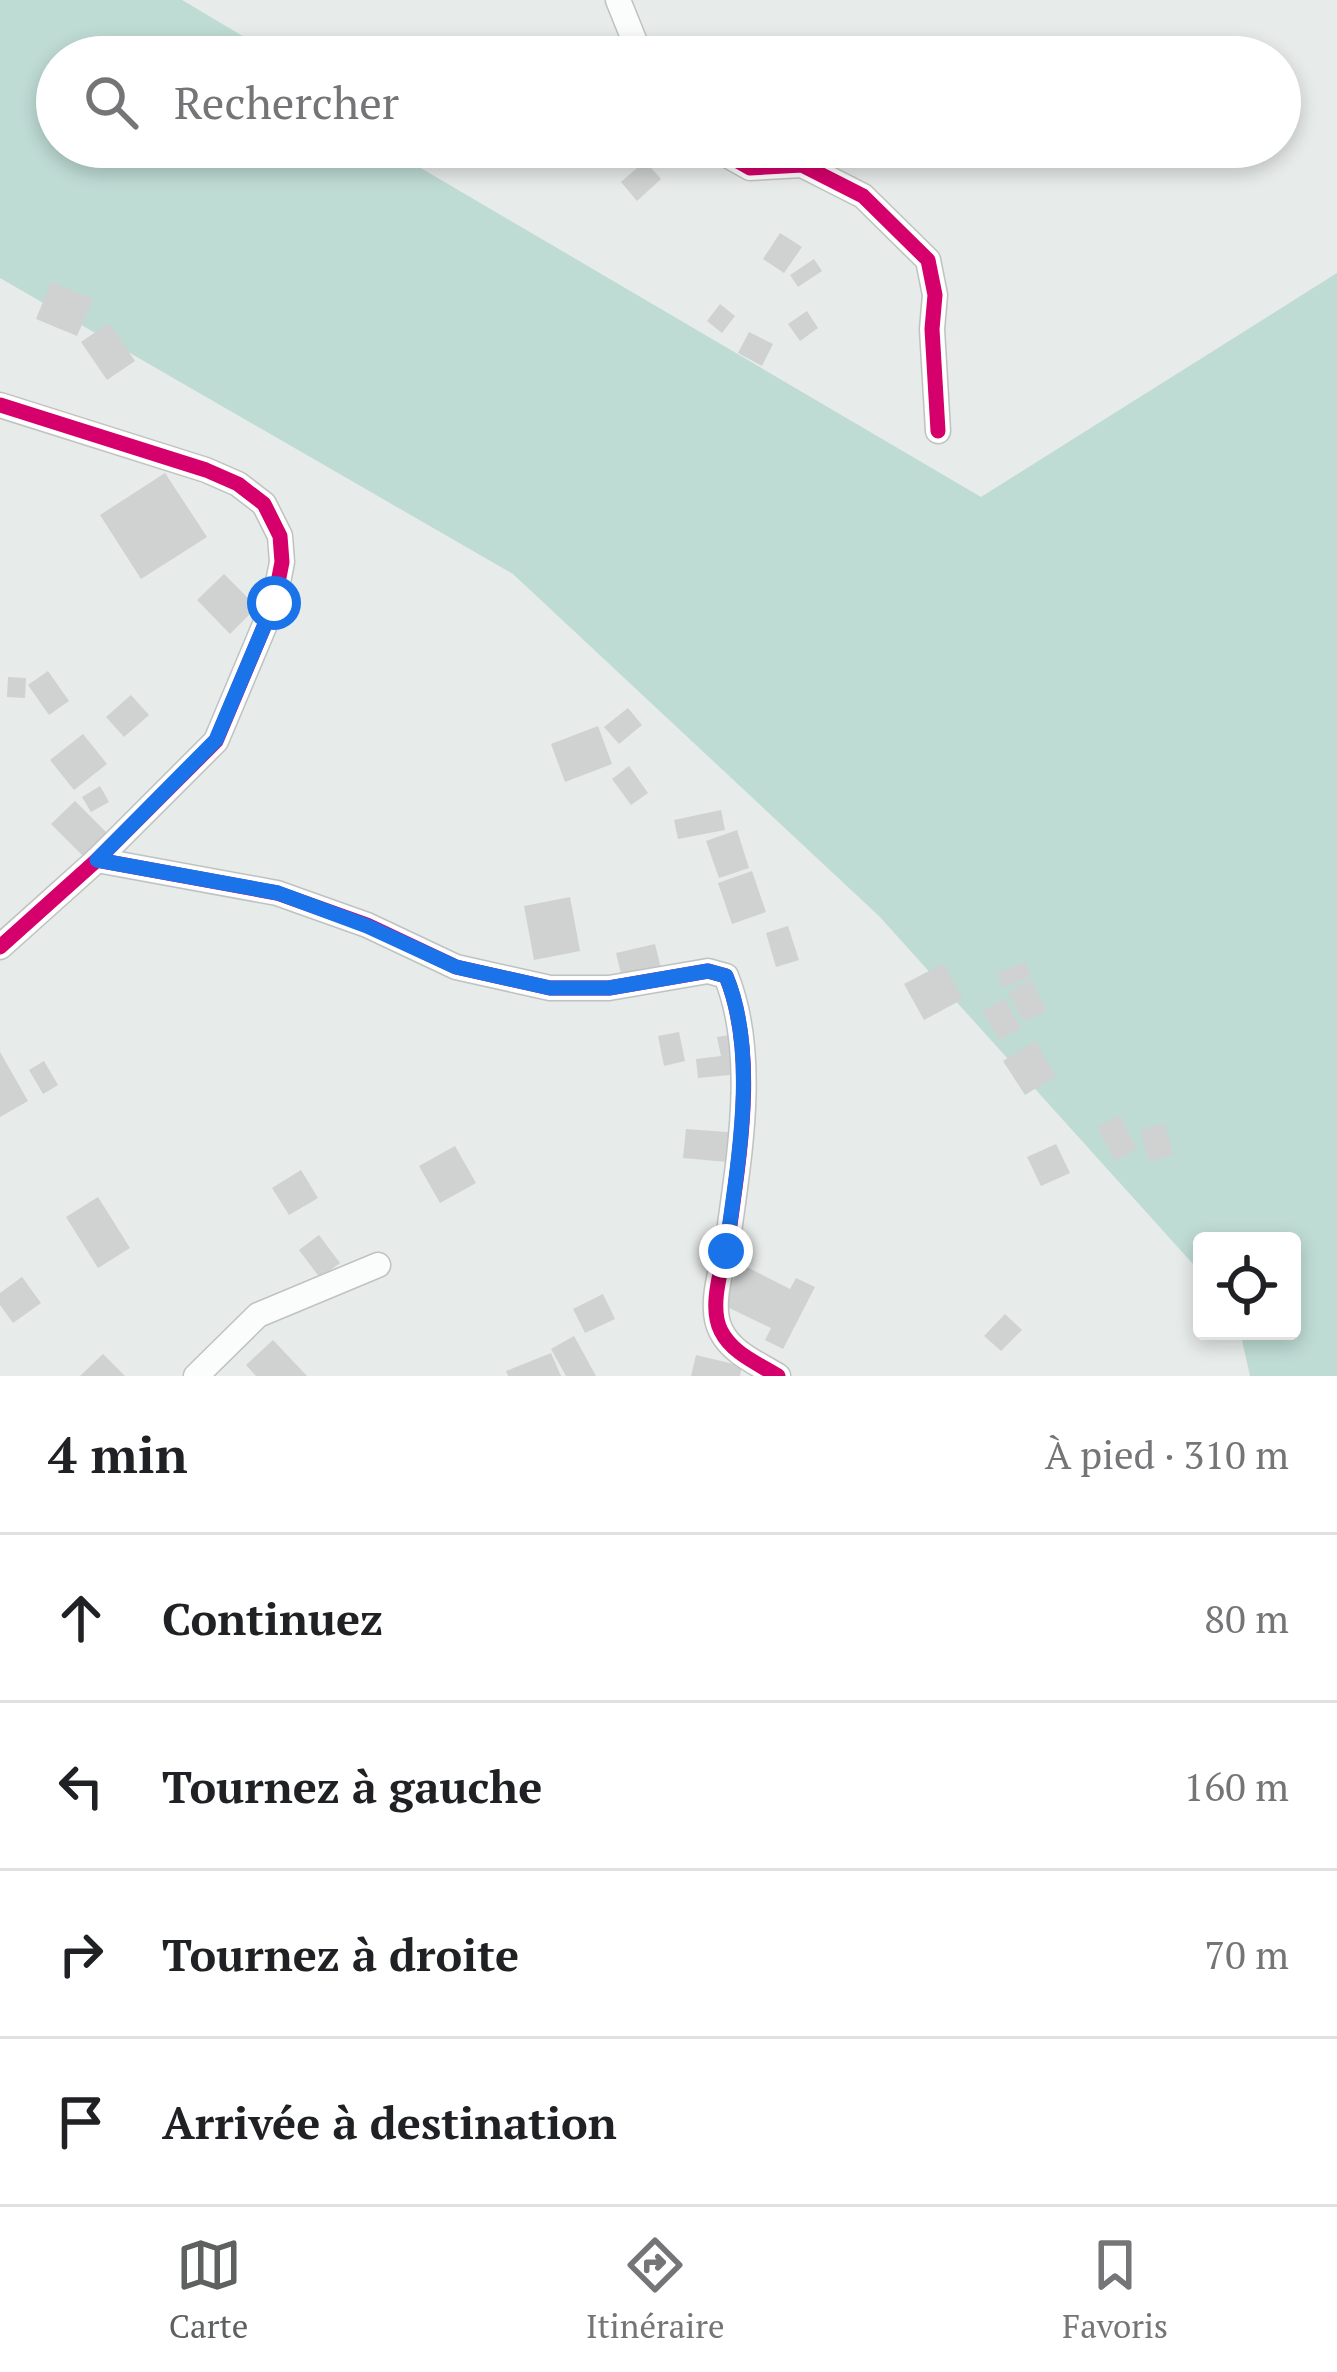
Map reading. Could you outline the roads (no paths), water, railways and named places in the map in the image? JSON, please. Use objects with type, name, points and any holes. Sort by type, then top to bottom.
[{"type":"street","points":[[618,0],[633,36]]},
{"type":"street","points":[[808,168],[863,196],[928,260],[935,295],[932,329],[938,431]]},
{"type":"street","points":[[0,405],[238,484],[264,505],[280,536],[282,562],[274,603],[216,740],[97,860],[0,946]]},
{"type":"street","points":[[97,860],[278,893],[367,926],[456,967],[550,988],[609,988],[708,971],[726,976],[741,1033],[742,1090],[736,1178],[716,1306],[719,1328],[734,1350],[778,1376]]},
{"type":"street","points":[[196,1376],[258,1315],[378,1264]]}]
